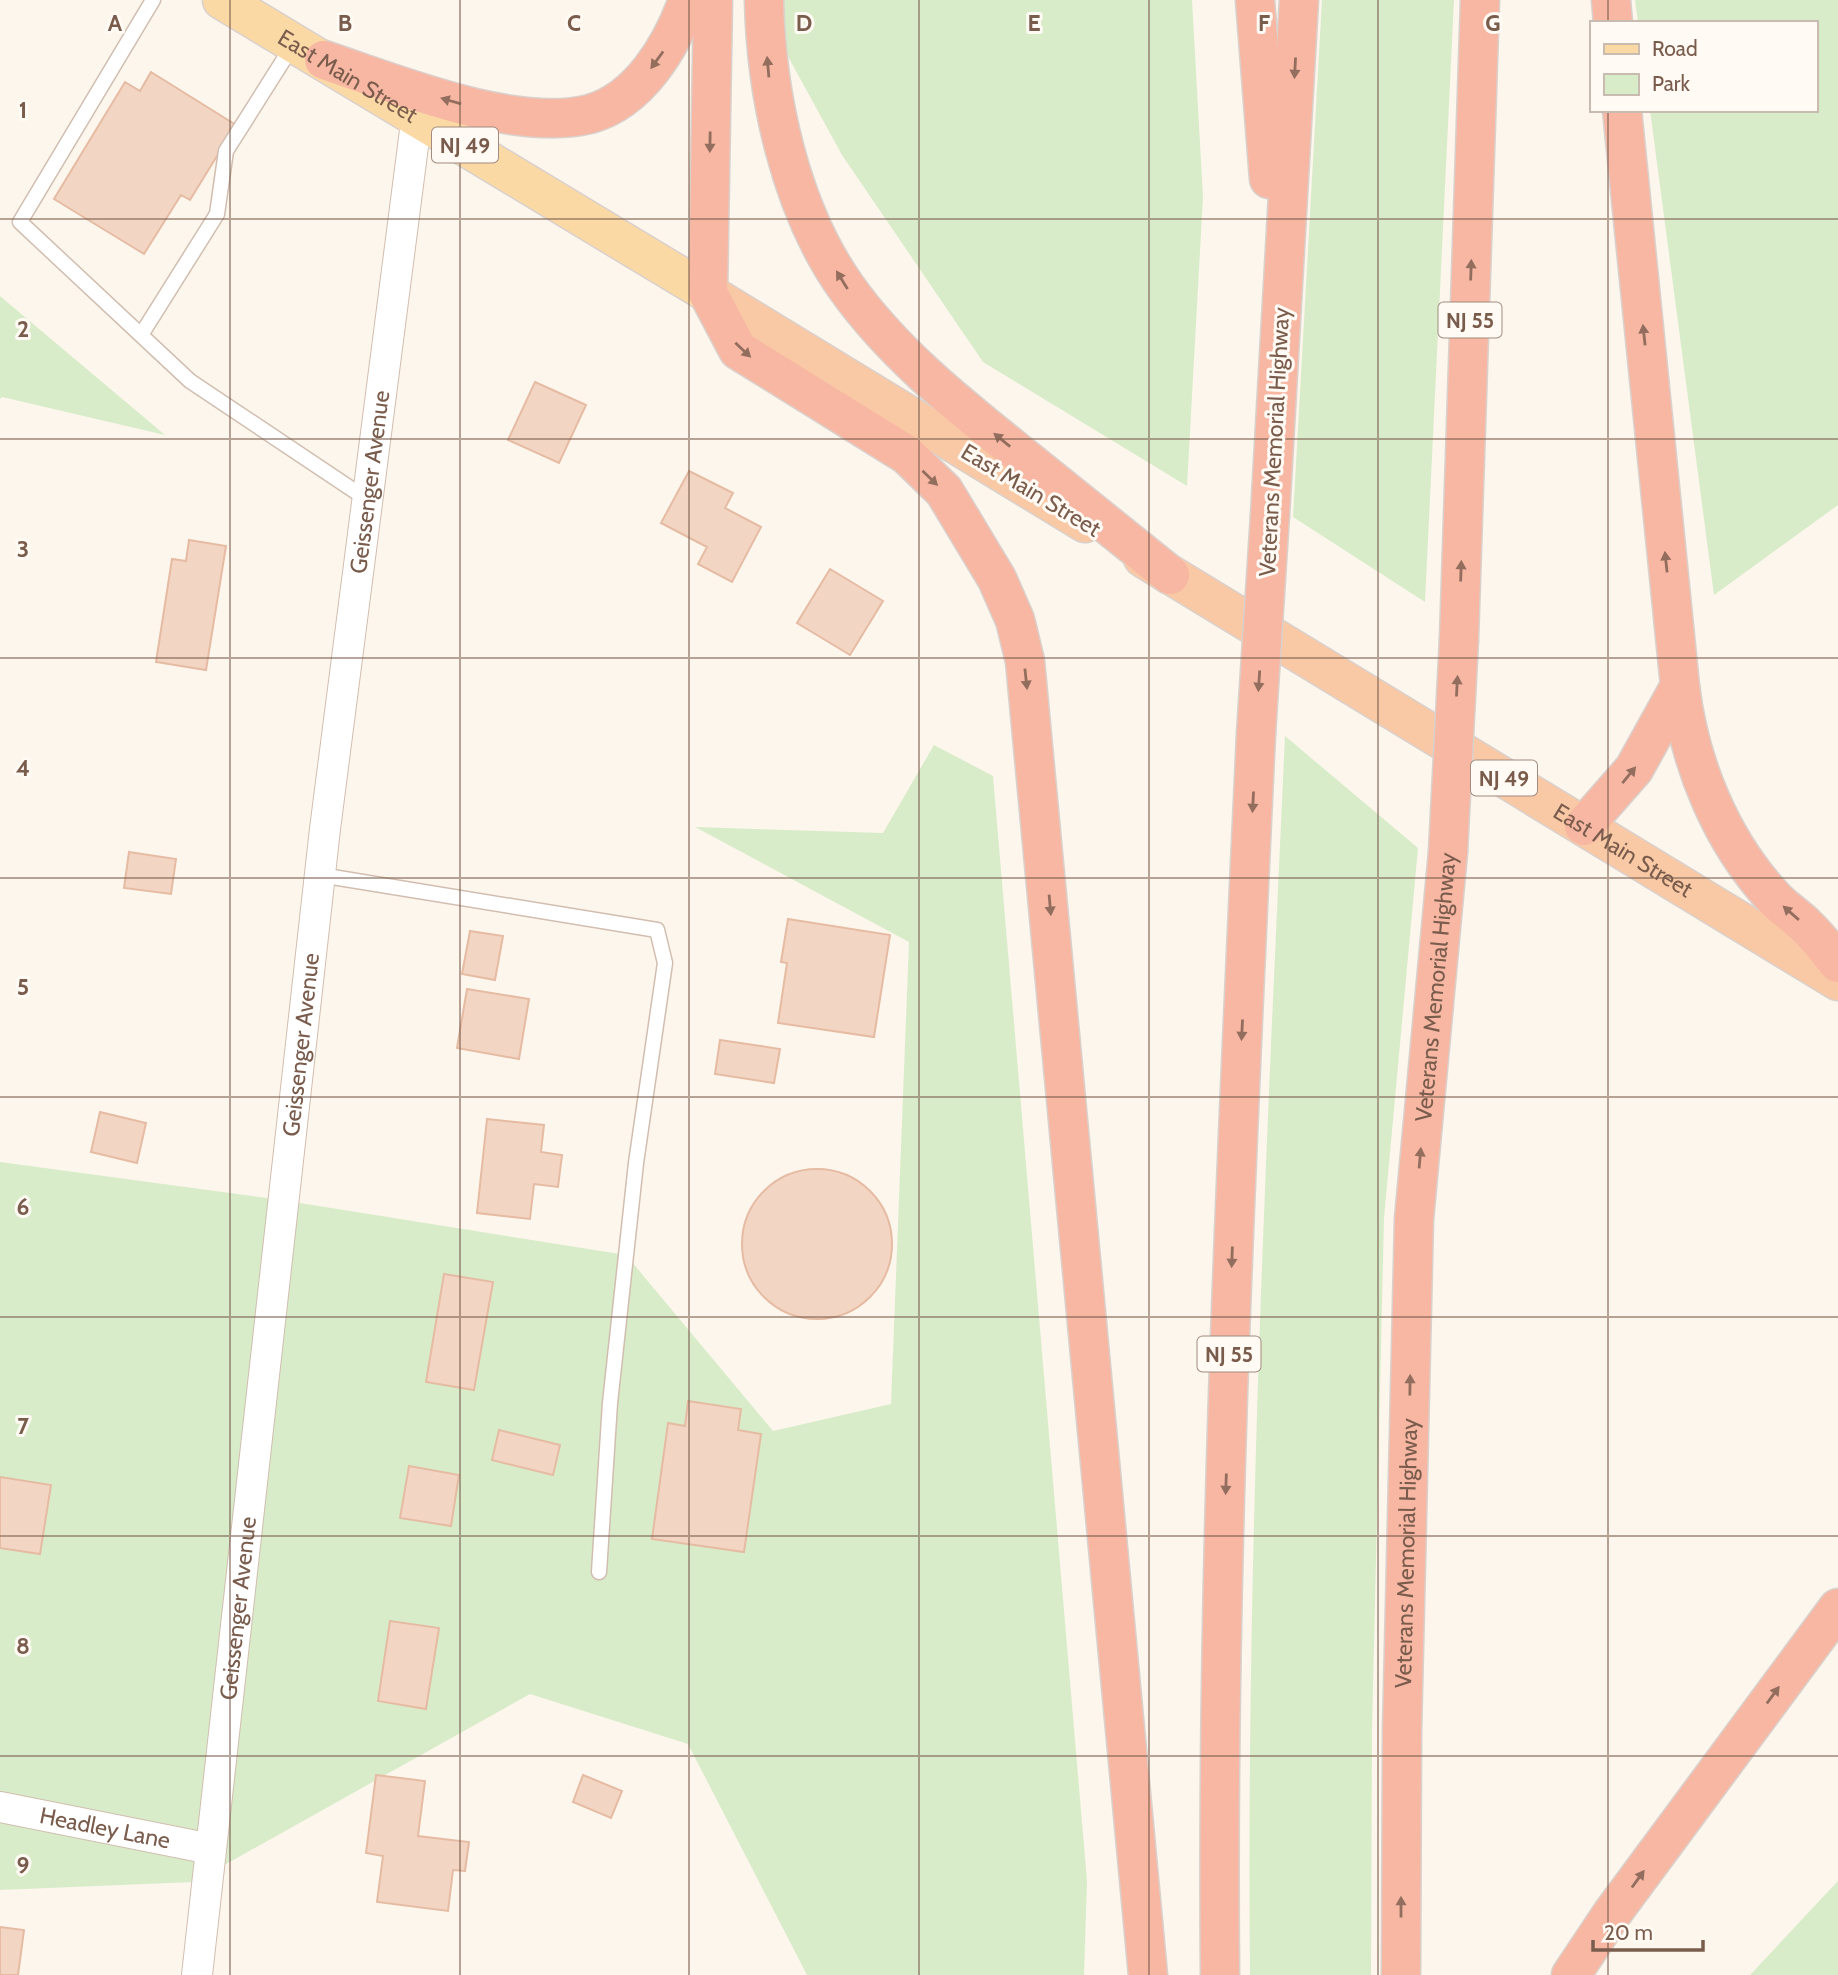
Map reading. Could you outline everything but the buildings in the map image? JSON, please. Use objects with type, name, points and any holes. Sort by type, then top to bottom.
[{"type":"highway","points":[[309,52],[459,104],[525,116],[558,117],[591,113],[617,100],[641,81],[679,27],[688,0]]},
{"type":"highway","points":[[713,0],[708,293],[738,350],[907,455],[944,491],[980,547],[1015,620],[1024,661],[1042,823],[1148,1975]]},
{"type":"highway","points":[[764,0],[769,78],[778,120],[802,201],[821,244],[844,285],[867,315],[929,379],[1170,575]]},
{"type":"highway","points":[[1255,0],[1280,338]]},
{"type":"highway","name":"Veterans Memorial Highway","points":[[1220,1975],[1218,1747],[1233,1242],[1256,734],[1298,0]]},
{"type":"highway","name":"Veterans Memorial Highway","points":[[1401,1975],[1402,1732],[1414,1219],[1448,852],[1459,639],[1480,0]]},
{"type":"highway","points":[[1611,0],[1613,21]]},
{"type":"highway","points":[[1622,112],[1680,686],[1696,768],[1719,817],[1747,864],[1774,899],[1807,926],[1838,963]]},
{"type":"highway","name":"East Main Street","points":[[708,293],[1838,981]]},
{"type":"highway","points":[[1584,826],[1634,769],[1680,686]]},
{"type":"highway","points":[[1571,1975],[1611,1915],[1833,1611]]},
{"type":"main road","name":"East Main Street","points":[[222,0],[708,293]]},
{"type":"street","name":"Geissenger Avenue","points":[[197,1975],[320,875],[416,115]]},
{"type":"street","name":"Headley Lane","points":[[0,1807],[211,1849]]},
{"type":"lane","points":[[153,0],[20,222],[190,381],[368,499]]},
{"type":"lane","points":[[141,335],[217,214],[226,151],[309,52]]},
{"type":"lane","points":[[320,875],[657,930],[665,963],[636,1163],[610,1403],[599,1572]]},
{"type":"green space","points":[[757,0],[1192,0],[1203,197],[1187,486],[983,362],[842,155]]},
{"type":"green space","points":[[1322,0],[1454,0],[1425,602],[1293,517]]},
{"type":"green space","points":[[1635,0],[1838,0],[1838,505],[1714,595],[1650,112],[1817,112],[1817,21],[1638,21]]},
{"type":"green space","points":[[0,296],[165,435],[2,397],[0,399]]},
{"type":"green space","points":[[1285,736],[1418,848],[1384,1218],[1372,1731],[1371,1975],[1250,1975],[1254,1510]]},
{"type":"green space","points":[[934,745],[993,776],[1087,1881],[1084,1975],[807,1975],[688,1744],[530,1694],[194,1882],[0,1890],[0,1162],[281,1200],[626,1255],[773,1431],[891,1404],[909,942],[695,827],[883,833]]},
{"type":"green space","points":[[1838,1881],[1838,1975],[1750,1975]]}]
